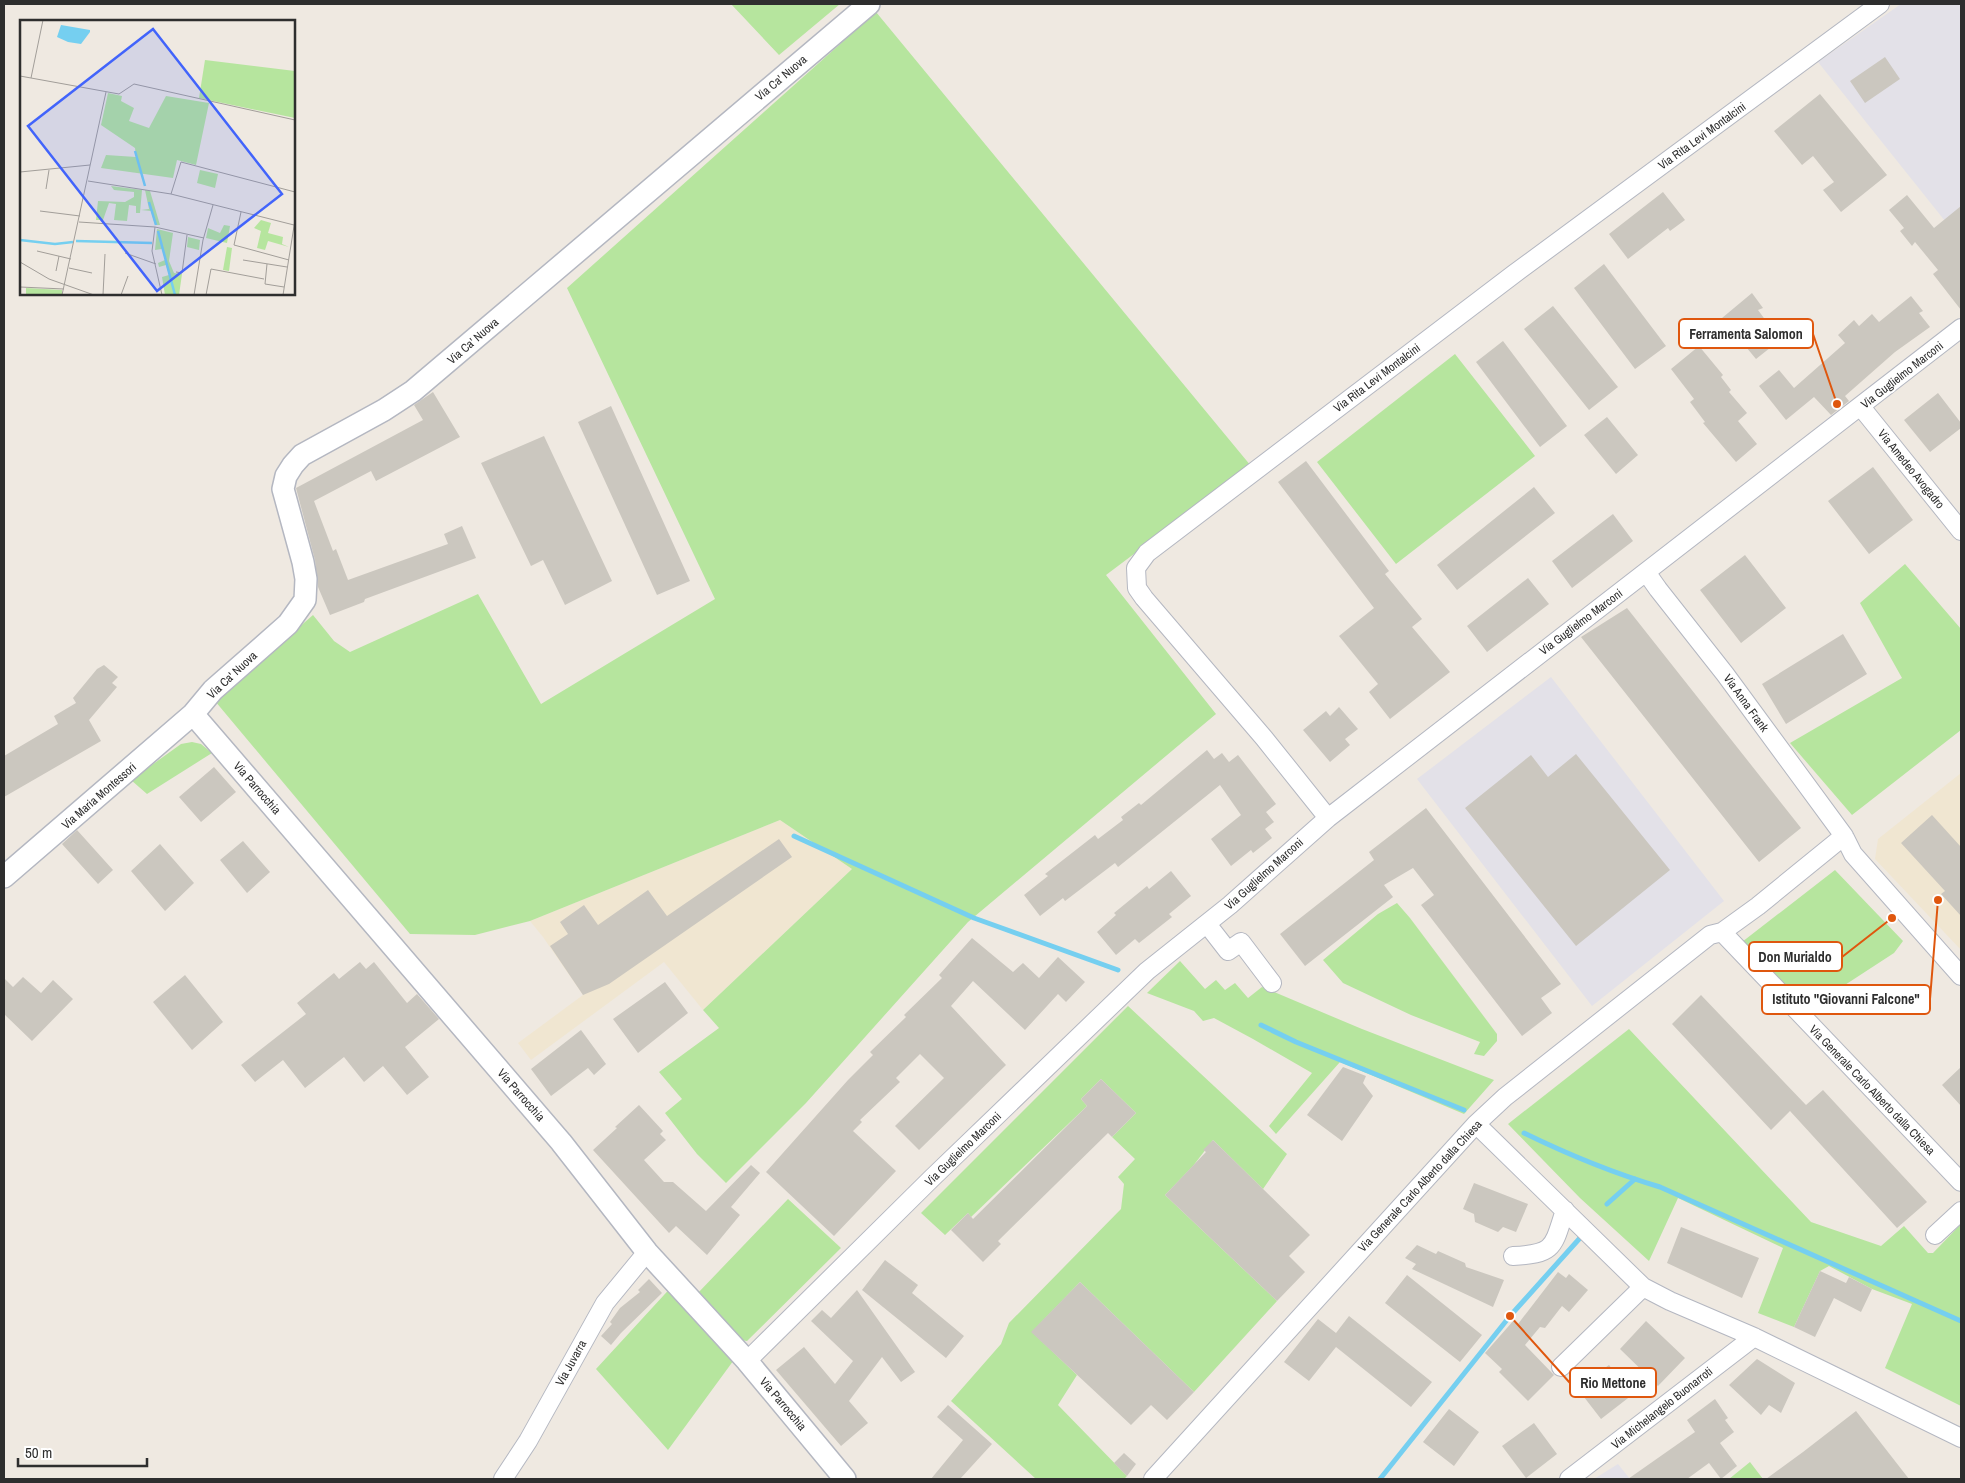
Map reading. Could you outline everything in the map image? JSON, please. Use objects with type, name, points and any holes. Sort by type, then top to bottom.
[{"type":"street","name":"Via Ca' Nuova","points":[[193,714],[212,690],[288,624],[305,600],[306,580],[304,562],[283,489],[286,476],[293,465],[310,450],[384,410],[413,391],[869,4]]},
{"type":"street","name":"Via Rita Levi Montalcini","points":[[1328,818],[1264,738],[1144,598],[1137,588],[1136,568],[1147,553],[1514,274],[1880,4]]},
{"type":"street","name":"Via Guglielmo Marconi","points":[[747,1361],[932,1178],[1147,971],[1207,924],[1328,818],[1961,328]]},
{"type":"street","name":"Via Amedeo Avogadro","points":[[1861,407],[1961,531]]},
{"type":"street","name":"Via Anna Frank","points":[[1646,572],[1725,674],[1844,836],[1853,854],[1961,976]]},
{"type":"street","name":"Via Maria Montessori","points":[[4,877],[193,714]]},
{"type":"street","name":"Via Parrocchia","points":[[193,714],[561,1142],[647,1252],[747,1361],[845,1479]]},
{"type":"street","name":"Via Generale Carlo Alberto dalla Chiesa","points":[[1156,1479],[1476,1124],[1505,1097],[1710,934],[1722,932],[1758,906],[1844,836]]},
{"type":"street","points":[[1207,924],[1228,951],[1241,942],[1272,983]]},
{"type":"street","name":"Via Generale Carlo Alberto dalla Chiesa","points":[[1722,932],[1961,1182]]},
{"type":"street","points":[[1476,1124],[1643,1287],[1670,1301],[1754,1337],[1961,1438]]},
{"type":"street","points":[[1513,1256],[1532,1255],[1548,1249],[1555,1239],[1566,1210]]},
{"type":"street","points":[[1935,1235],[1961,1210]]},
{"type":"street","name":"Via Juvarra","points":[[503,1479],[528,1441],[605,1303],[647,1252]]},
{"type":"street","points":[[1561,1367],[1643,1287]]},
{"type":"street","name":"Via Michelangelo Buonarroti","points":[[1569,1479],[1754,1337]]},
{"type":"shaded area","points":[[1901,4],[1961,4],[1961,241],[1818,62]]},
{"type":"shaded area","points":[[1551,677],[1724,901],[1592,1006],[1417,779]]},
{"type":"shaded area","points":[[1961,773],[1961,950],[1875,859],[1878,839]]},
{"type":"shaded area","points":[[780,820],[852,869],[703,1010],[664,962],[531,1060],[518,1043],[583,995],[530,921]]},
{"type":"shaded area","points":[[1618,1464],[1630,1479],[1594,1479]]},
{"type":"green space","points":[[731,4],[840,4],[779,55]]},
{"type":"green space","points":[[876,12],[1251,466],[1106,575],[1216,714],[968,922],[806,1103],[726,1183],[697,1154],[665,1113],[682,1099],[659,1072],[719,1028],[703,1010],[852,869],[780,820],[530,921],[475,935],[410,934],[215,701],[313,615],[334,641],[350,652],[478,594],[541,704],[715,599],[567,288]]},
{"type":"green space","points":[[1455,354],[1535,456],[1396,564],[1317,462]]},
{"type":"green space","points":[[1905,564],[1961,629],[1961,730],[1852,815],[1790,743],[1902,678],[1860,603]]},
{"type":"green space","points":[[192,742],[201,744],[212,753],[147,794],[131,780],[181,744]]},
{"type":"green space","points":[[1835,870],[1903,941],[1894,953],[1808,1009],[1742,942]]},
{"type":"green space","points":[[1397,903],[1497,1034],[1497,1041],[1484,1056],[1474,1054],[1480,1042],[1411,1015],[1343,983],[1323,960],[1378,914]]},
{"type":"green space","points":[[1180,961],[1205,989],[1216,980],[1225,990],[1235,983],[1248,998],[1262,987],[1362,1029],[1494,1080],[1464,1114],[1340,1062],[1276,1134],[1269,1126],[1312,1073],[1214,1018],[1203,1021],[1194,1011],[1147,993]]},
{"type":"green space","points":[[1128,1006],[1287,1154],[1263,1189],[1213,1140],[1193,1166],[1165,1195],[1277,1301],[1194,1392],[1080,1282],[1032,1332],[1077,1375],[1058,1405],[1127,1476],[1124,1479],[1036,1479],[951,1401],[1001,1344],[1009,1323],[1121,1209],[1124,1184],[1118,1177],[1135,1159],[1112,1137],[1136,1113],[1101,1079],[1081,1099],[1087,1106],[971,1217],[968,1213],[945,1235],[921,1213]]},
{"type":"green space","points":[[1629,1029],[1811,1222],[1881,1246],[1904,1226],[1928,1253],[1933,1253],[1961,1224],[1961,1406],[1885,1368],[1912,1304],[1872,1289],[1829,1266],[1820,1271],[1794,1327],[1758,1313],[1783,1248],[1678,1198],[1649,1261],[1580,1198],[1508,1124]]},
{"type":"green space","points":[[788,1199],[841,1248],[747,1341],[741,1340],[697,1294]]},
{"type":"green space","points":[[675,1283],[739,1353],[668,1450],[596,1369]]},
{"type":"green space","points":[[1750,1462],[1763,1479],[1729,1479]]},
{"type":"building","points":[[1885,57],[1900,79],[1865,103],[1850,81]]},
{"type":"building","points":[[1820,94],[1887,175],[1841,212],[1823,190],[1834,182],[1813,156],[1802,165],[1774,131]]},
{"type":"building","points":[[1663,192],[1685,220],[1670,231],[1668,228],[1628,259],[1609,234]]},
{"type":"building","points":[[1907,195],[1934,228],[1961,206],[1961,310],[1933,274],[1938,270],[1915,242],[1912,246],[1900,231],[1904,228],[1889,210]]},
{"type":"building","points":[[1604,264],[1666,346],[1635,369],[1574,288]]},
{"type":"building","points":[[1752,293],[1763,308],[1758,310],[1780,340],[1756,359],[1722,318]]},
{"type":"building","points":[[1911,296],[1923,311],[1919,313],[1930,327],[1895,352],[1845,396],[1849,401],[1831,415],[1814,397],[1786,420],[1759,386],[1779,370],[1794,388],[1845,343],[1838,335],[1854,320],[1859,326],[1872,314],[1879,322]]},
{"type":"building","points":[[1553,306],[1618,387],[1589,410],[1524,329]]},
{"type":"building","points":[[1503,341],[1567,426],[1540,447],[1476,362]]},
{"type":"building","points":[[1699,346],[1723,375],[1721,377],[1731,390],[1729,392],[1747,413],[1738,421],[1757,444],[1736,462],[1703,423],[1705,422],[1690,402],[1694,399],[1671,369]]},
{"type":"building","points":[[433,392],[460,437],[376,481],[371,471],[314,501],[333,551],[336,549],[348,580],[448,544],[444,534],[462,526],[476,558],[365,599],[364,602],[330,615],[318,587],[315,560],[296,488],[423,420],[414,405]]},
{"type":"building","points":[[1938,393],[1961,423],[1961,428],[1930,452],[1904,420]]},
{"type":"building","points":[[611,406],[690,581],[657,595],[578,422]]},
{"type":"building","points":[[1607,417],[1638,455],[1616,474],[1584,435]]},
{"type":"building","points":[[544,436],[612,581],[565,605],[543,560],[531,566],[481,463]]},
{"type":"building","points":[[1306,461],[1389,571],[1385,574],[1422,619],[1412,627],[1450,672],[1390,719],[1369,692],[1378,684],[1339,636],[1374,608],[1278,482]]},
{"type":"building","points":[[1873,467],[1913,520],[1869,554],[1828,501]]},
{"type":"building","points":[[1534,487],[1555,513],[1457,590],[1437,565]]},
{"type":"building","points":[[1613,514],[1633,541],[1572,588],[1552,561]]},
{"type":"building","points":[[1745,555],[1786,608],[1741,643],[1700,590]]},
{"type":"building","points":[[1528,578],[1549,604],[1487,652],[1467,626]]},
{"type":"building","points":[[1627,608],[1801,828],[1759,862],[1581,637]]},
{"type":"building","points":[[1843,634],[1867,674],[1786,724],[1762,684]]},
{"type":"building","points":[[104,665],[118,677],[112,683],[117,687],[89,720],[101,741],[4,797],[4,756],[58,724],[54,716],[76,703],[73,698],[97,669]]},
{"type":"building","points":[[1339,707],[1358,729],[1345,739],[1350,745],[1330,762],[1303,730],[1326,711],[1330,716]]},
{"type":"building","points":[[1207,750],[1214,759],[1222,753],[1229,762],[1238,755],[1276,804],[1266,812],[1274,822],[1265,829],[1272,838],[1253,853],[1251,850],[1231,866],[1211,839],[1241,815],[1220,785],[1118,867],[1115,863],[1065,901],[1063,898],[1040,916],[1024,895],[1048,876],[1045,874],[1095,835],[1098,839],[1123,820],[1121,817],[1139,803],[1141,805]]},
{"type":"building","points":[[1576,754],[1670,870],[1576,946],[1465,808],[1531,755],[1548,777]]},
{"type":"building","points":[[214,767],[236,792],[201,822],[179,797]]},
{"type":"building","points":[[1426,808],[1561,984],[1541,998],[1552,1013],[1522,1036],[1421,905],[1434,895],[1413,868],[1384,885],[1393,897],[1305,966],[1280,934],[1374,860],[1369,852]]},
{"type":"building","points":[[1932,815],[1961,847],[1961,916],[1941,894],[1945,891],[1901,843]]},
{"type":"building","points":[[77,830],[113,870],[98,884],[62,844]]},
{"type":"building","points":[[779,839],[792,857],[609,984],[583,995],[550,946],[568,934],[560,922],[584,905],[598,925],[648,890],[667,916]]},
{"type":"building","points":[[243,841],[270,872],[247,893],[220,860]]},
{"type":"building","points":[[160,844],[194,883],[165,911],[131,871]]},
{"type":"building","points":[[1171,871],[1191,896],[1169,914],[1172,917],[1139,943],[1135,939],[1116,955],[1097,932],[1116,915],[1114,913],[1147,886],[1149,889]]},
{"type":"building","points":[[972,938],[1013,972],[1023,963],[1039,978],[1058,957],[1085,982],[1066,1002],[1058,994],[1025,1030],[973,981],[951,1006],[1006,1065],[919,1150],[895,1126],[944,1078],[920,1054],[896,1078],[900,1082],[860,1120],[862,1122],[853,1131],[896,1171],[834,1236],[766,1172],[848,1080],[873,1055],[870,1052],[942,978],[939,975]]},
{"type":"building","points":[[360,962],[366,969],[374,962],[407,1003],[417,994],[439,1019],[405,1047],[429,1077],[407,1095],[383,1066],[364,1082],[344,1057],[305,1088],[283,1060],[255,1082],[241,1065],[306,1014],[297,1003],[334,973],[339,979]]},
{"type":"building","points":[[185,975],[223,1022],[192,1050],[153,1002]]},
{"type":"building","points":[[23,977],[41,993],[53,980],[73,999],[32,1041],[4,1014],[4,978],[13,987]]},
{"type":"building","points":[[665,982],[688,1013],[638,1053],[613,1019]]},
{"type":"building","points":[[1701,995],[1806,1105],[1823,1090],[1927,1202],[1897,1228],[1790,1111],[1771,1130],[1672,1024]]},
{"type":"building","points":[[581,1030],[606,1064],[594,1075],[588,1068],[551,1096],[531,1069]]},
{"type":"building","points":[[1343,1067],[1366,1076],[1363,1083],[1373,1096],[1342,1141],[1307,1115]]},
{"type":"building","points":[[1961,1067],[1961,1106],[1942,1085]]},
{"type":"building","points":[[1101,1079],[1136,1113],[1112,1137],[1108,1133],[998,1241],[1001,1244],[983,1262],[951,1230],[968,1213],[973,1219],[1087,1106],[1081,1099]]},
{"type":"building","points":[[639,1105],[663,1131],[660,1134],[666,1140],[644,1160],[664,1182],[673,1182],[706,1211],[751,1165],[760,1173],[731,1207],[740,1215],[707,1255],[676,1226],[669,1233],[593,1150]]},
{"type":"building","points":[[1213,1140],[1310,1235],[1289,1256],[1305,1272],[1277,1301],[1165,1195],[1206,1152],[1203,1150]]},
{"type":"building","points":[[1474,1183],[1528,1204],[1516,1232],[1503,1227],[1498,1232],[1475,1222],[1474,1214],[1463,1209]]},
{"type":"building","points":[[1681,1227],[1759,1258],[1742,1298],[1667,1263]]},
{"type":"building","points":[[1417,1245],[1436,1254],[1438,1251],[1465,1263],[1466,1267],[1504,1280],[1493,1307],[1412,1269],[1416,1264],[1405,1258]]},
{"type":"building","points":[[885,1260],[918,1285],[912,1293],[964,1336],[946,1358],[862,1290]]},
{"type":"building","points":[[1820,1271],[1846,1283],[1849,1277],[1872,1289],[1861,1312],[1834,1298],[1815,1337],[1794,1327]]},
{"type":"building","points":[[1558,1272],[1566,1278],[1569,1274],[1588,1290],[1569,1312],[1562,1306],[1545,1328],[1540,1327],[1525,1345],[1554,1375],[1528,1401],[1499,1372],[1502,1369],[1485,1353],[1514,1320],[1518,1324]]},
{"type":"building","points":[[1407,1275],[1482,1335],[1460,1362],[1385,1303]]},
{"type":"building","points":[[649,1279],[662,1293],[611,1345],[601,1336],[612,1324],[610,1322],[620,1308],[640,1292],[638,1290]]},
{"type":"building","points":[[1080,1282],[1194,1392],[1167,1420],[1151,1405],[1131,1425],[1031,1332]]},
{"type":"building","points":[[857,1290],[915,1372],[901,1382],[882,1357],[849,1401],[868,1423],[841,1446],[776,1370],[804,1347],[835,1384],[853,1361],[811,1321],[822,1310],[831,1318]]},
{"type":"building","points":[[1349,1316],[1432,1382],[1411,1407],[1336,1347],[1309,1381],[1284,1362],[1318,1319],[1336,1333]]},
{"type":"building","points":[[1646,1321],[1685,1358],[1658,1386],[1620,1349]]},
{"type":"building","points":[[1757,1359],[1795,1383],[1781,1413],[1769,1405],[1761,1415],[1729,1385]]},
{"type":"building","points":[[1609,1365],[1632,1395],[1601,1419],[1577,1388]]},
{"type":"building","points":[[1715,1399],[1728,1418],[1725,1420],[1734,1432],[1720,1443],[1737,1466],[1721,1479],[1709,1463],[1687,1479],[1628,1479],[1695,1432],[1687,1420]]},
{"type":"building","points":[[948,1405],[992,1444],[960,1479],[931,1479],[963,1440],[937,1417]]},
{"type":"building","points":[[1449,1409],[1479,1432],[1454,1466],[1423,1442]]},
{"type":"building","points":[[1856,1411],[1909,1479],[1766,1479],[1803,1452]]},
{"type":"building","points":[[1534,1423],[1557,1454],[1526,1478],[1502,1446]]},
{"type":"building","points":[[1124,1453],[1136,1464],[1127,1476],[1114,1463]]},
{"type":"waterway","points":[[794,836],[974,918],[1118,970]]},
{"type":"waterway","points":[[1261,1025],[1296,1042],[1464,1110]]},
{"type":"waterway","points":[[1524,1133],[1591,1163],[1660,1187],[1961,1321]]},
{"type":"waterway","points":[[1607,1204],[1635,1179]]},
{"type":"waterway","points":[[1380,1479],[1510,1316],[1580,1238]]},
{"type":"place","name":"Ferramenta Salomon","points":[[1837,404]]},
{"type":"place","name":"Istituto \"Giovanni Falcone\"","points":[[1938,900]]},
{"type":"place","name":"Don Murialdo","points":[[1892,918]]},
{"type":"place","name":"Rio Mettone","points":[[1510,1316]]}]
